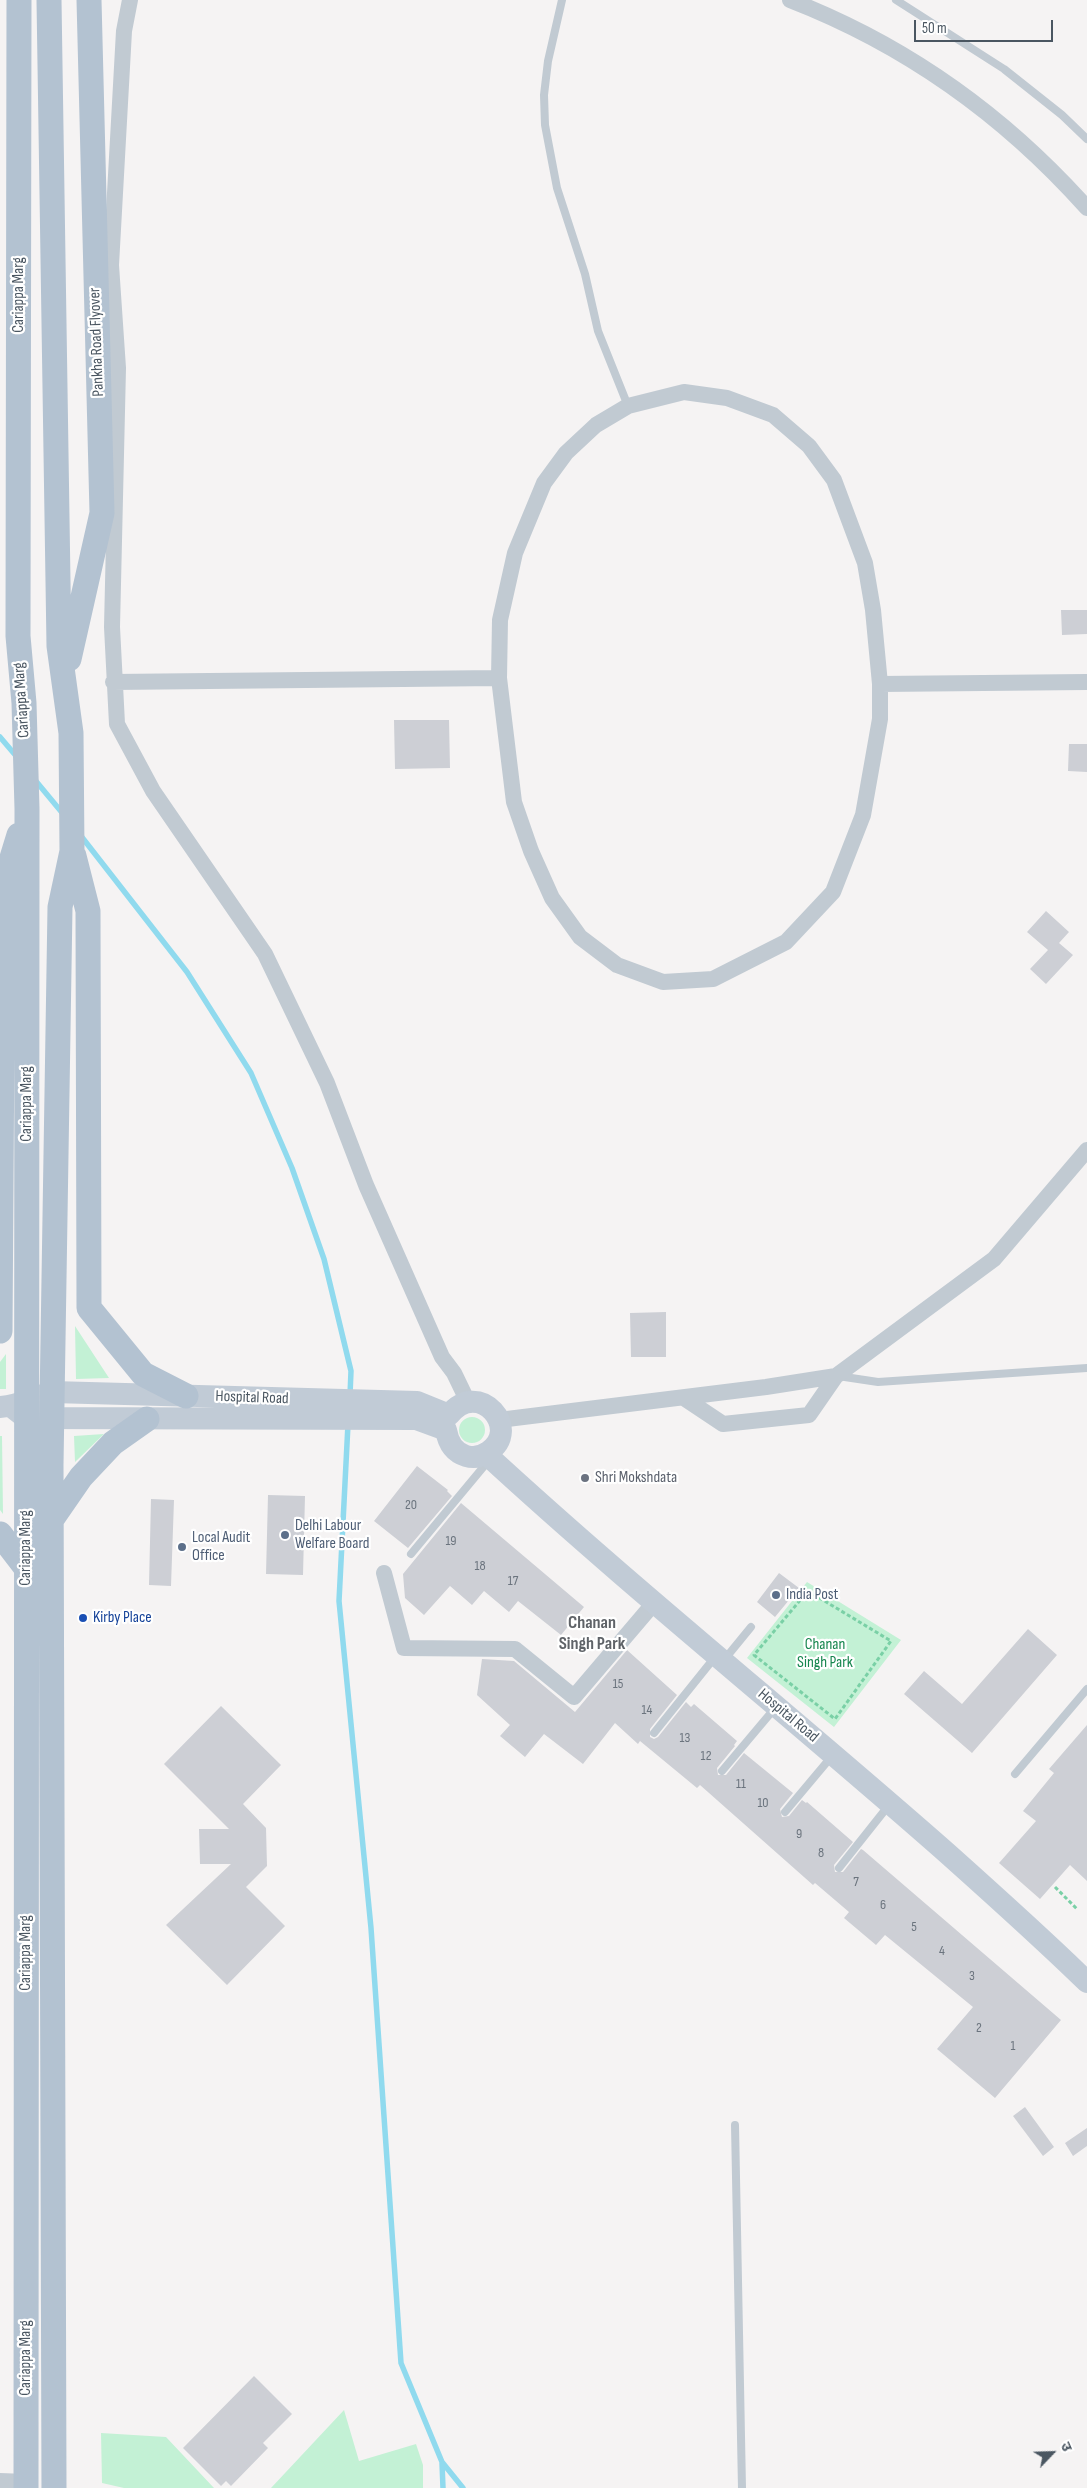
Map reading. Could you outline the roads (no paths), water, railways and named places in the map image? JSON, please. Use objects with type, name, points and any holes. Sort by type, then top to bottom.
[{"type":"main road","name":"Cariappa Marg","points":[[19,0],[18,636],[24,703],[27,809],[16,1408],[27,1569],[26,2485]]},
{"type":"main road","name":"Cariappa Marg","points":[[49,0],[59,646],[71,733],[72,851],[60,907],[52,1392],[54,2488]]},
{"type":"main road","name":"Pankha Road Flyover","points":[[64,680],[102,513],[90,0]]},
{"type":"main road","points":[[0,598],[18,636]]},
{"type":"main road","points":[[0,1331],[3,887],[27,809]]},
{"type":"main road","points":[[72,851],[88,911],[89,1308],[143,1374],[186,1396]]},
{"type":"main road","points":[[52,1519],[81,1477],[113,1444],[147,1418]]},
{"type":"main road","points":[[0,1534],[27,1569]]},
{"type":"main road","points":[[26,1840],[53,1840]]},
{"type":"street","points":[[130,0],[124,31],[111,265],[118,368],[112,627],[113,682],[117,724],[153,791],[265,954],[327,1083],[366,1186],[442,1357],[454,1373],[468,1402]]},
{"type":"street","points":[[793,0],[915,61],[1001,123],[1060,178],[1087,208]]},
{"type":"street","points":[[684,392],[727,398],[773,415],[809,446],[834,480],[864,563],[873,610],[880,684],[880,719],[863,815],[833,892],[786,942],[713,979],[663,982],[617,965],[580,937],[552,898],[530,851],[514,802],[499,678],[500,620],[515,553],[544,483],[566,453],[596,425],[628,406],[684,392]]},
{"type":"street","points":[[113,682],[499,678]]},
{"type":"street","points":[[880,684],[1087,682]]},
{"type":"street","points":[[684,1398],[723,1424],[809,1415],[836,1376],[994,1259],[1087,1150]]},
{"type":"street","points":[[499,1420],[684,1398],[836,1376]]},
{"type":"street","name":"Hospital Road","points":[[16,1408],[52,1392],[186,1396],[317,1409]]},
{"type":"street","name":"Hospital Road","points":[[16,1408],[52,1419],[147,1418],[317,1409],[396,1410],[417,1402],[447,1423]]},
{"type":"street","points":[[468,1402],[484,1403],[490,1407],[499,1420],[501,1428],[497,1443],[488,1456],[470,1457],[456,1451],[447,1438],[447,1423],[454,1409],[468,1402]]},
{"type":"street","name":"Hospital Road","points":[[488,1456],[654,1603],[890,1804],[1054,1949],[1087,1982]]},
{"type":"street","points":[[384,1573],[404,1648],[515,1649],[574,1697],[654,1603]]},
{"type":"street","points":[[0,2480],[26,2485]]},
{"type":"lane","points":[[562,0],[548,62],[544,95],[545,125],[557,188],[584,274],[598,331],[628,406]]},
{"type":"lane","points":[[896,0],[1004,69],[1083,131],[1087,139]]},
{"type":"lane","points":[[836,1376],[878,1382],[1087,1368]]},
{"type":"lane","points":[[411,1554],[488,1456]]},
{"type":"lane","points":[[654,1733],[720,1658],[751,1627]]},
{"type":"lane","points":[[1015,1774],[1087,1689]]},
{"type":"lane","points":[[722,1771],[776,1706]]},
{"type":"lane","points":[[785,1812],[833,1754]]},
{"type":"lane","points":[[839,1868],[890,1804]]},
{"type":"lane","points":[[735,2125],[742,2488]]},
{"type":"waterway","points":[[0,737],[17,757]]},
{"type":"waterway","points":[[35,780],[64,815]]},
{"type":"waterway","points":[[81,836],[187,972],[251,1073],[292,1168],[324,1259],[351,1371],[350,1395]]},
{"type":"waterway","points":[[348,1424],[339,1601],[371,1928],[401,2363],[442,2462],[463,2488]]},
{"type":"waterway","points":[[442,2463],[443,2488]]},
{"type":"place","name":"Shri Mokshdata","points":[[585,1478]]},
{"type":"place","name":"Delhi Labour Welfare Board","points":[[285,1535]]},
{"type":"place","name":"Local Audit Office","points":[[182,1547]]},
{"type":"place","name":"India Post","points":[[776,1595]]},
{"type":"place","name":"Kirby Place","points":[[83,1618]]},
{"type":"district","name":"Chanan Singh Park","points":[[592,1634]]}]
